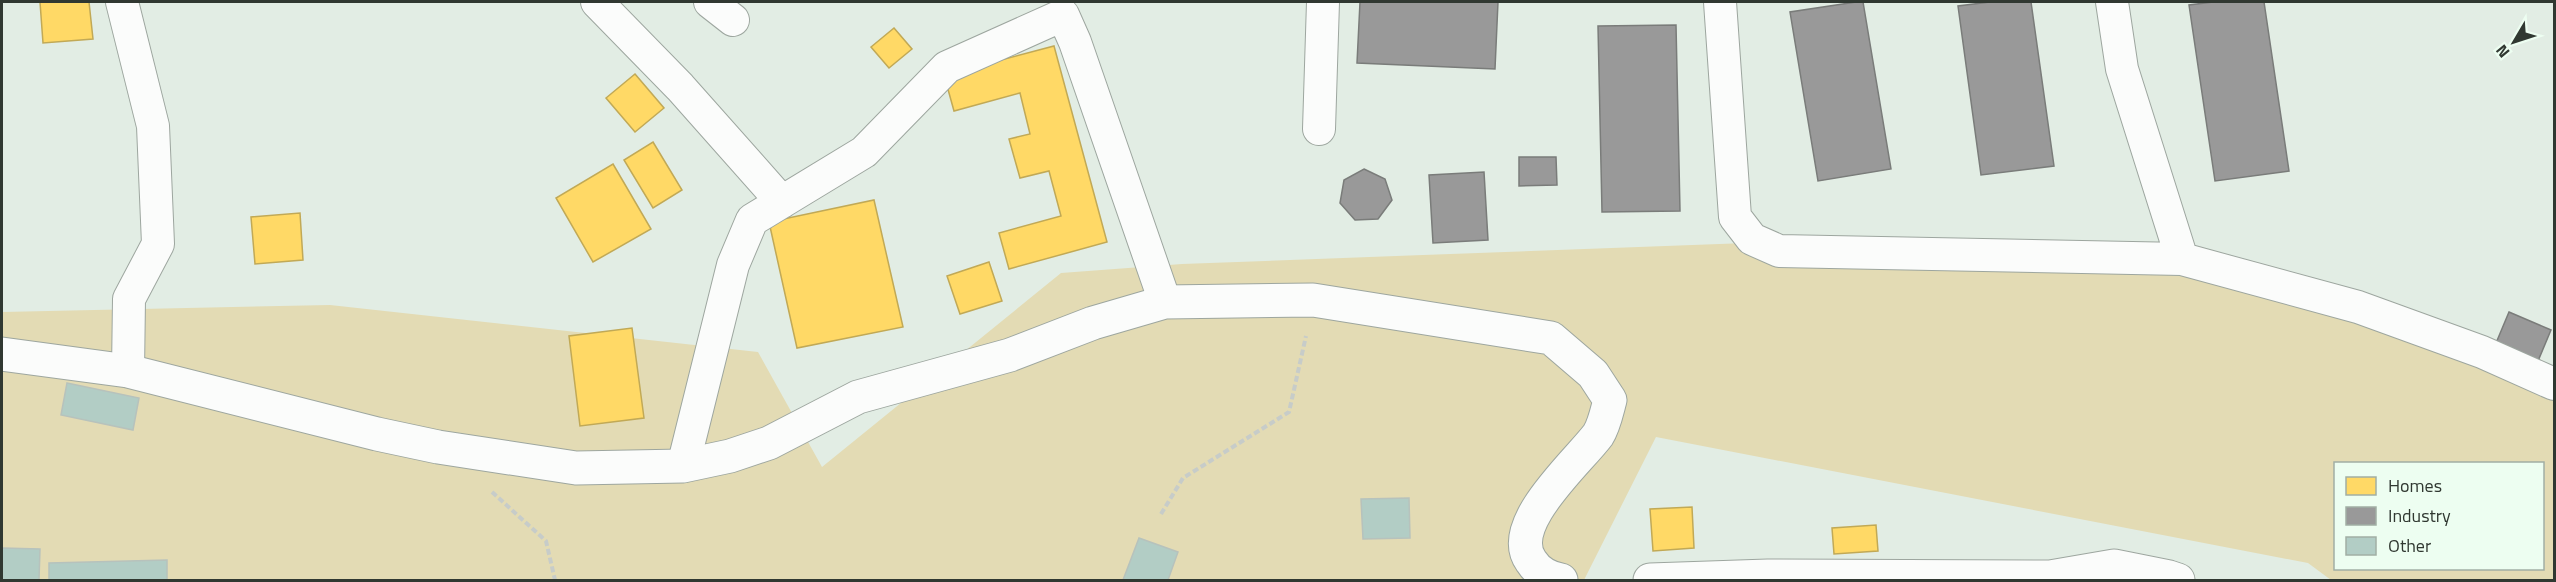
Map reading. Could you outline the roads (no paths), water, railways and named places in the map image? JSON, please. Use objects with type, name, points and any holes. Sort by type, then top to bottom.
[{"type":"street","points":[[122,2],[153,126],[158,244],[129,299],[128,371]]},
{"type":"street","points":[[597,2],[680,87],[782,202]]},
{"type":"street","points":[[1319,129],[1323,2]]},
{"type":"street","points":[[1720,2],[1735,217],[1752,239],[1779,251],[2182,259],[2358,307],[2482,352],[2554,384]]},
{"type":"street","points":[[2112,2],[2122,69],[2182,259]]},
{"type":"street","points":[[683,466],[733,264],[752,220],[864,152],[947,67],[1062,8],[1165,303]]},
{"type":"street","points":[[2,354],[128,371],[377,434],[438,447],[465,449],[576,468],[683,466],[730,456],[769,443],[858,397],[1010,356],[1093,323],[1165,303],[1313,300],[1551,338],[1593,374],[1610,400],[1600,433],[1540,503],[1525,534],[1525,553],[1536,569],[1561,580]]},
{"type":"street","points":[[1650,580],[1768,576],[2050,577],[2114,566],[2169,576],[2178,580]]}]
